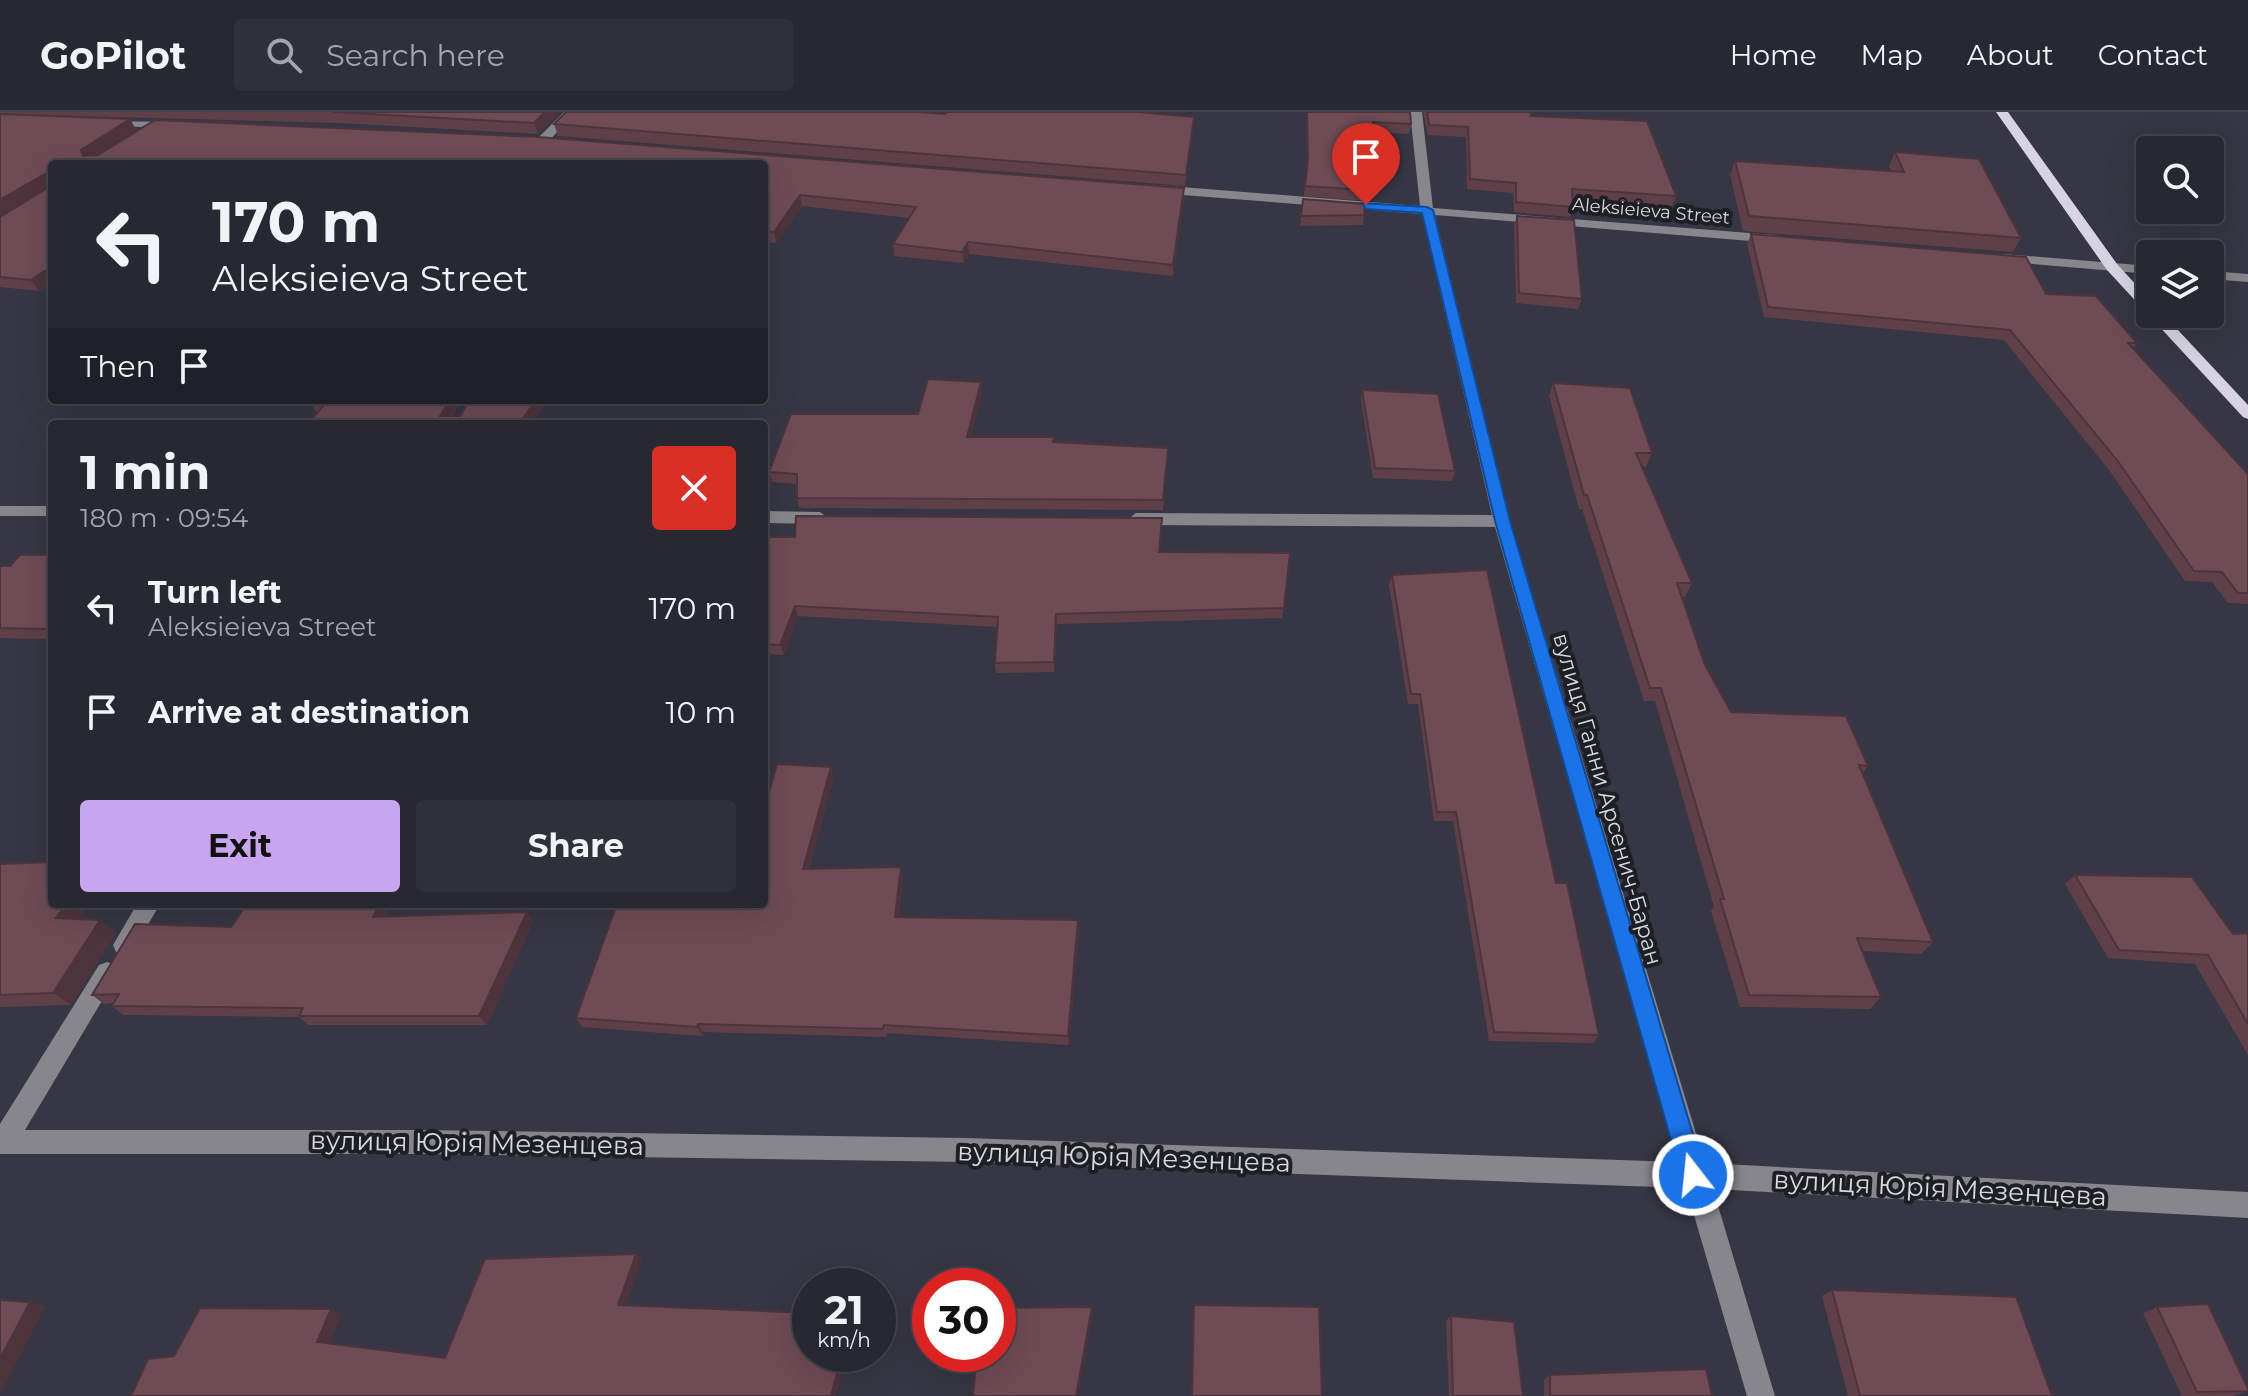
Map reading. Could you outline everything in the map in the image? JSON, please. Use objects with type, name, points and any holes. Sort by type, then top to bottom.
[{"type":"main road","points":[[2002,112],[2112,267],[2136,293]]},
{"type":"main road","points":[[2168,328],[2248,414]]},
{"type":"street","points":[[542,141],[570,112]]},
{"type":"street","name":"вулиця Ганни Арсенич-Баран","points":[[1416,112],[1427,210],[1502,521],[1693,1175],[1761,1396]]},
{"type":"street","points":[[94,123],[191,126]]},
{"type":"street","points":[[133,141],[157,125]]},
{"type":"street","points":[[526,141],[557,143]]},
{"type":"street","name":"Aleksieieva Street","points":[[1141,187],[1792,241]]},
{"type":"street","points":[[1990,257],[2136,269]]},
{"type":"street","points":[[2224,276],[2248,278]]},
{"type":"street","points":[[0,511],[48,511]]},
{"type":"street","points":[[768,517],[839,518]]},
{"type":"street","points":[[1120,519],[1502,521]]},
{"type":"street","points":[[2,1142],[147,908]]},
{"type":"street","name":"вулиця Юрія Мезенцева","points":[[2,1142],[422,1142],[966,1150],[1693,1175],[2248,1205]]},
{"type":"building","points":[[333,112],[545,112],[534,123]]},
{"type":"building","points":[[566,112],[1138,112],[1194,117],[1186,175],[554,124]]},
{"type":"building","points":[[1307,112],[1410,112],[1411,124],[1373,122],[1367,190],[1305,186]]},
{"type":"building","points":[[1427,112],[1530,112],[1531,116],[1647,121],[1676,196],[1572,189],[1573,207],[1516,202],[1516,183],[1470,179],[1468,127],[1429,125]]},
{"type":"building","points":[[0,114],[130,119],[81,150],[83,156],[98,155],[155,120],[538,137],[1184,188],[1173,265],[968,242],[962,252],[893,244],[916,207],[800,195],[774,232],[768,231],[768,160],[48,160],[48,269],[31,280],[0,277],[0,217],[46,189],[45,174],[0,200]]},
{"type":"building","points":[[1895,152],[1979,159],[2021,238],[1749,216],[1735,161],[1904,172]]},
{"type":"building","points":[[1303,199],[1365,204],[1364,215],[1301,216]]},
{"type":"building","points":[[1517,216],[1574,220],[1582,299],[1519,293]]},
{"type":"building","points":[[1751,234],[2026,257],[2046,294],[2096,296],[2137,343],[2128,343],[2248,474],[2248,593],[2238,593],[2222,572],[2194,571],[2117,460],[2010,330],[1768,307]]},
{"type":"building","points":[[928,379],[981,382],[967,437],[1054,437],[1053,442],[1168,448],[1163,500],[797,498],[797,474],[769,472],[791,414],[918,414]]},
{"type":"building","points":[[1553,383],[1630,388],[1652,453],[1636,453],[1692,583],[1677,583],[1705,665],[1731,712],[1846,716],[1868,766],[1859,765],[1933,942],[1857,938],[1881,997],[1749,995],[1720,899],[1724,899],[1661,688],[1650,688],[1587,495],[1584,495]]},
{"type":"building","points":[[1362,390],[1438,394],[1455,471],[1375,468]]},
{"type":"building","points":[[448,404],[440,416],[460,416],[468,404],[533,404],[522,420],[311,420],[324,405],[312,405]]},
{"type":"building","points":[[796,516],[1162,518],[1159,552],[1290,553],[1284,608],[1056,614],[1054,662],[995,663],[998,617],[795,606],[780,645],[768,644],[768,537],[795,537]]},
{"type":"building","points":[[20,555],[48,555],[47,629],[0,628],[0,566],[10,566]]},
{"type":"building","points":[[1487,570],[1556,883],[1567,883],[1599,1035],[1494,1032],[1456,812],[1437,812],[1420,694],[1411,694],[1392,575]]},
{"type":"building","points":[[777,764],[831,767],[803,869],[901,867],[895,917],[1078,920],[1068,1036],[884,1025],[883,1029],[698,1024],[697,1027],[576,1018],[616,908],[768,908],[768,797]]},
{"type":"building","points":[[48,862],[48,908],[63,908],[56,918],[100,920],[53,993],[0,995],[0,864]]},
{"type":"building","points":[[2075,875],[2192,877],[2233,934],[2248,933],[2248,1024],[2208,955],[2119,950]]},
{"type":"building","points":[[244,908],[378,908],[373,917],[527,912],[479,1016],[299,1016],[303,1008],[112,1006],[119,994],[92,995],[135,924],[231,927]]},
{"type":"building","points":[[636,1254],[618,1305],[792,1312],[792,1372],[837,1372],[831,1396],[131,1396],[148,1359],[174,1356],[200,1308],[331,1309],[317,1342],[445,1358],[485,1259]]},
{"type":"building","points":[[1832,1290],[2016,1297],[2052,1396],[1860,1396]]},
{"type":"building","points":[[0,1300],[30,1302],[0,1359]]},
{"type":"building","points":[[2208,1304],[2248,1391],[2197,1392],[2157,1307]]},
{"type":"building","points":[[1194,1305],[1319,1307],[1322,1396],[1192,1396]]},
{"type":"building","points":[[1092,1307],[1076,1396],[973,1396],[975,1372],[1016,1372],[1016,1308]]},
{"type":"building","points":[[1451,1316],[1514,1322],[1523,1396],[1453,1396]]},
{"type":"building","points":[[1706,1369],[1712,1396],[1550,1396],[1550,1375]]},
{"type":"route","points":[[1366,205],[1427,210],[1502,521],[1693,1175]]}]
